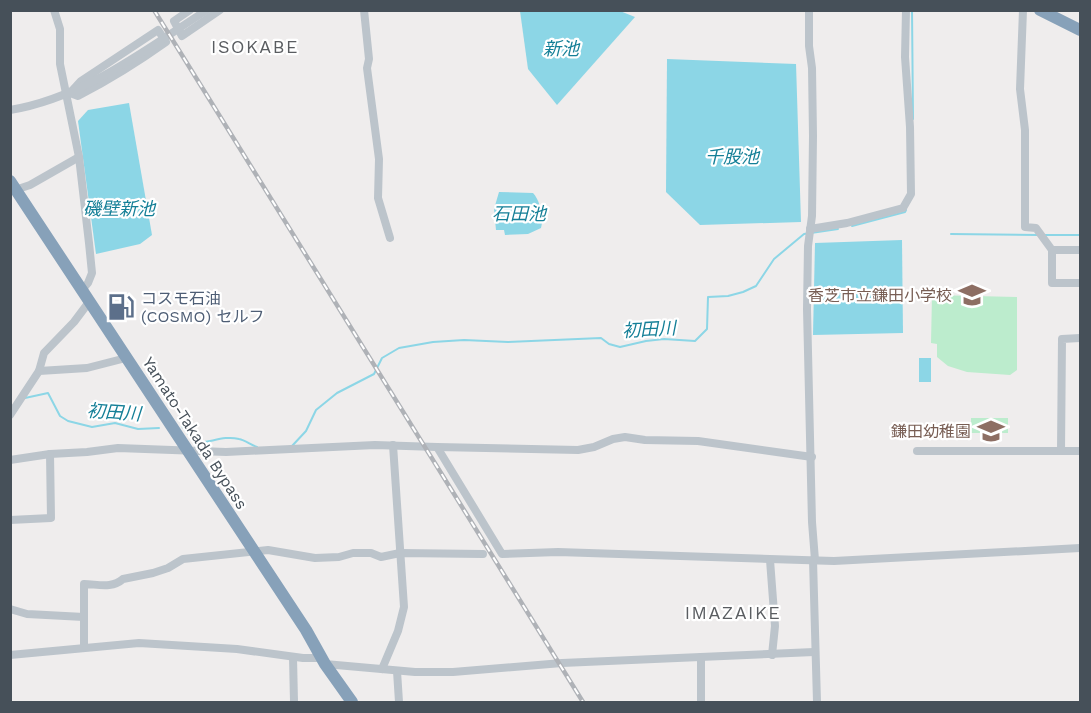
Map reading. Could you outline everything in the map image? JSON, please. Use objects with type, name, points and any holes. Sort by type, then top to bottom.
[{"type":"highway","points":[[1040,10],[1080,30]]},
{"type":"highway","name":"Yamato-Takada Bypass","points":[[12,188],[82,290],[352,702]]},
{"type":"street","points":[[54,10],[60,28],[60,64],[68,93],[79,158],[92,273],[88,284],[82,290]]},
{"type":"street","points":[[190,10],[174,21],[182,36],[220,10]]},
{"type":"street","points":[[10,110],[45,103],[92,82],[207,10]]},
{"type":"street","points":[[364,10],[369,59],[367,68],[379,159],[378,198],[390,238]]},
{"type":"street","points":[[809,10],[813,136],[807,309],[817,702]]},
{"type":"street","points":[[810,232],[903,208],[911,194],[906,10]]},
{"type":"street","points":[[1023,10],[1020,89],[1025,130],[1025,227],[1036,228],[1052,250],[1052,283],[1080,283]]},
{"type":"street","points":[[158,30],[166,42],[104,83],[78,96],[68,93],[81,81],[158,30]]},
{"type":"street","points":[[12,188],[30,185],[79,158]]},
{"type":"street","points":[[1052,250],[1080,250]]},
{"type":"street","points":[[10,415],[39,371],[44,353],[74,322],[89,302]]},
{"type":"street","points":[[1061,451],[1062,339],[1080,338]]},
{"type":"street","points":[[39,371],[87,368],[126,358]]},
{"type":"street","points":[[10,460],[118,448],[255,452],[326,446],[393,445],[579,450],[625,437],[660,441],[698,441],[812,457]]},
{"type":"street","points":[[382,669],[398,631],[404,607],[393,445]]},
{"type":"street","points":[[438,447],[502,554],[558,552],[834,561],[1080,548]]},
{"type":"street","points":[[917,451],[1080,451]]},
{"type":"street","points":[[10,520],[51,518],[50,454]]},
{"type":"street","points":[[84,647],[84,585],[101,586],[120,583],[123,579],[168,568],[183,559],[279,550],[299,557],[315,558],[339,557],[353,553],[371,553],[381,557],[400,553],[483,554]]},
{"type":"street","points":[[770,560],[775,626],[772,655]]},
{"type":"street","points":[[10,609],[27,614],[84,617]]},
{"type":"street","points":[[10,655],[139,643],[237,648],[397,671],[453,672],[562,663],[814,652]]},
{"type":"street","points":[[293,657],[294,702]]},
{"type":"street","points":[[701,657],[701,702]]},
{"type":"street","points":[[397,671],[399,702]]},
{"type":"green space","points":[[932,295],[1017,297],[1017,370],[1010,375],[967,372],[948,366],[937,357],[937,344],[931,343]]},
{"type":"green space","points":[[971,418],[1008,418],[1008,433],[971,433]]},
{"type":"water","name":"新池","points":[[520,11],[620,11],[635,17],[557,105],[528,69]]},
{"type":"water","name":"千股池","points":[[667,59],[796,64],[801,222],[700,225],[666,192]]},
{"type":"water","name":"磯壁新池","points":[[129,103],[152,235],[140,244],[96,254],[78,121],[88,110]]},
{"type":"water","name":"石田池","points":[[499,192],[533,193],[541,209],[541,228],[528,234],[505,235],[504,230],[496,230],[494,209]]},
{"type":"water","points":[[902,240],[903,333],[813,335],[815,243]]},
{"type":"water","points":[[919,358],[931,358],[931,382],[919,382]]},
{"type":"waterway","name":"初田川","points":[[912,10],[913,119]]},
{"type":"waterway","name":"初田川","points":[[852,226],[906,210]]},
{"type":"waterway","name":"初田川","points":[[292,446],[306,431],[316,410],[337,393],[374,374],[382,358],[399,348],[433,342],[464,340],[508,342],[601,338],[609,344],[620,347],[664,339],[695,341],[707,329],[708,297],[728,296],[756,286],[774,259],[804,234],[838,229]]},
{"type":"waterway","points":[[951,234],[1038,235]]},
{"type":"waterway","points":[[1044,235],[1080,235]]},
{"type":"waterway","name":"初田川","points":[[25,398],[48,393],[60,416],[68,421],[92,427],[115,423],[138,429],[159,428]]},
{"type":"waterway","name":"初田川","points":[[182,426],[196,443],[233,438],[244,440],[257,447]]},
{"type":"railway","points":[[154,10],[583,702]]},
{"type":"place","name":"香芝市立鎌田小学校","points":[[972,295]]},
{"type":"place","name":"コスモ石油 (COSMO) セルフ","points":[[121,307]]},
{"type":"place","name":"鎌田幼稚園","points":[[991,431]]},
{"type":"district","name":"ISOKABE","points":[[255,46]]},
{"type":"district","name":"IMAZAIKE","points":[[733,612]]}]
